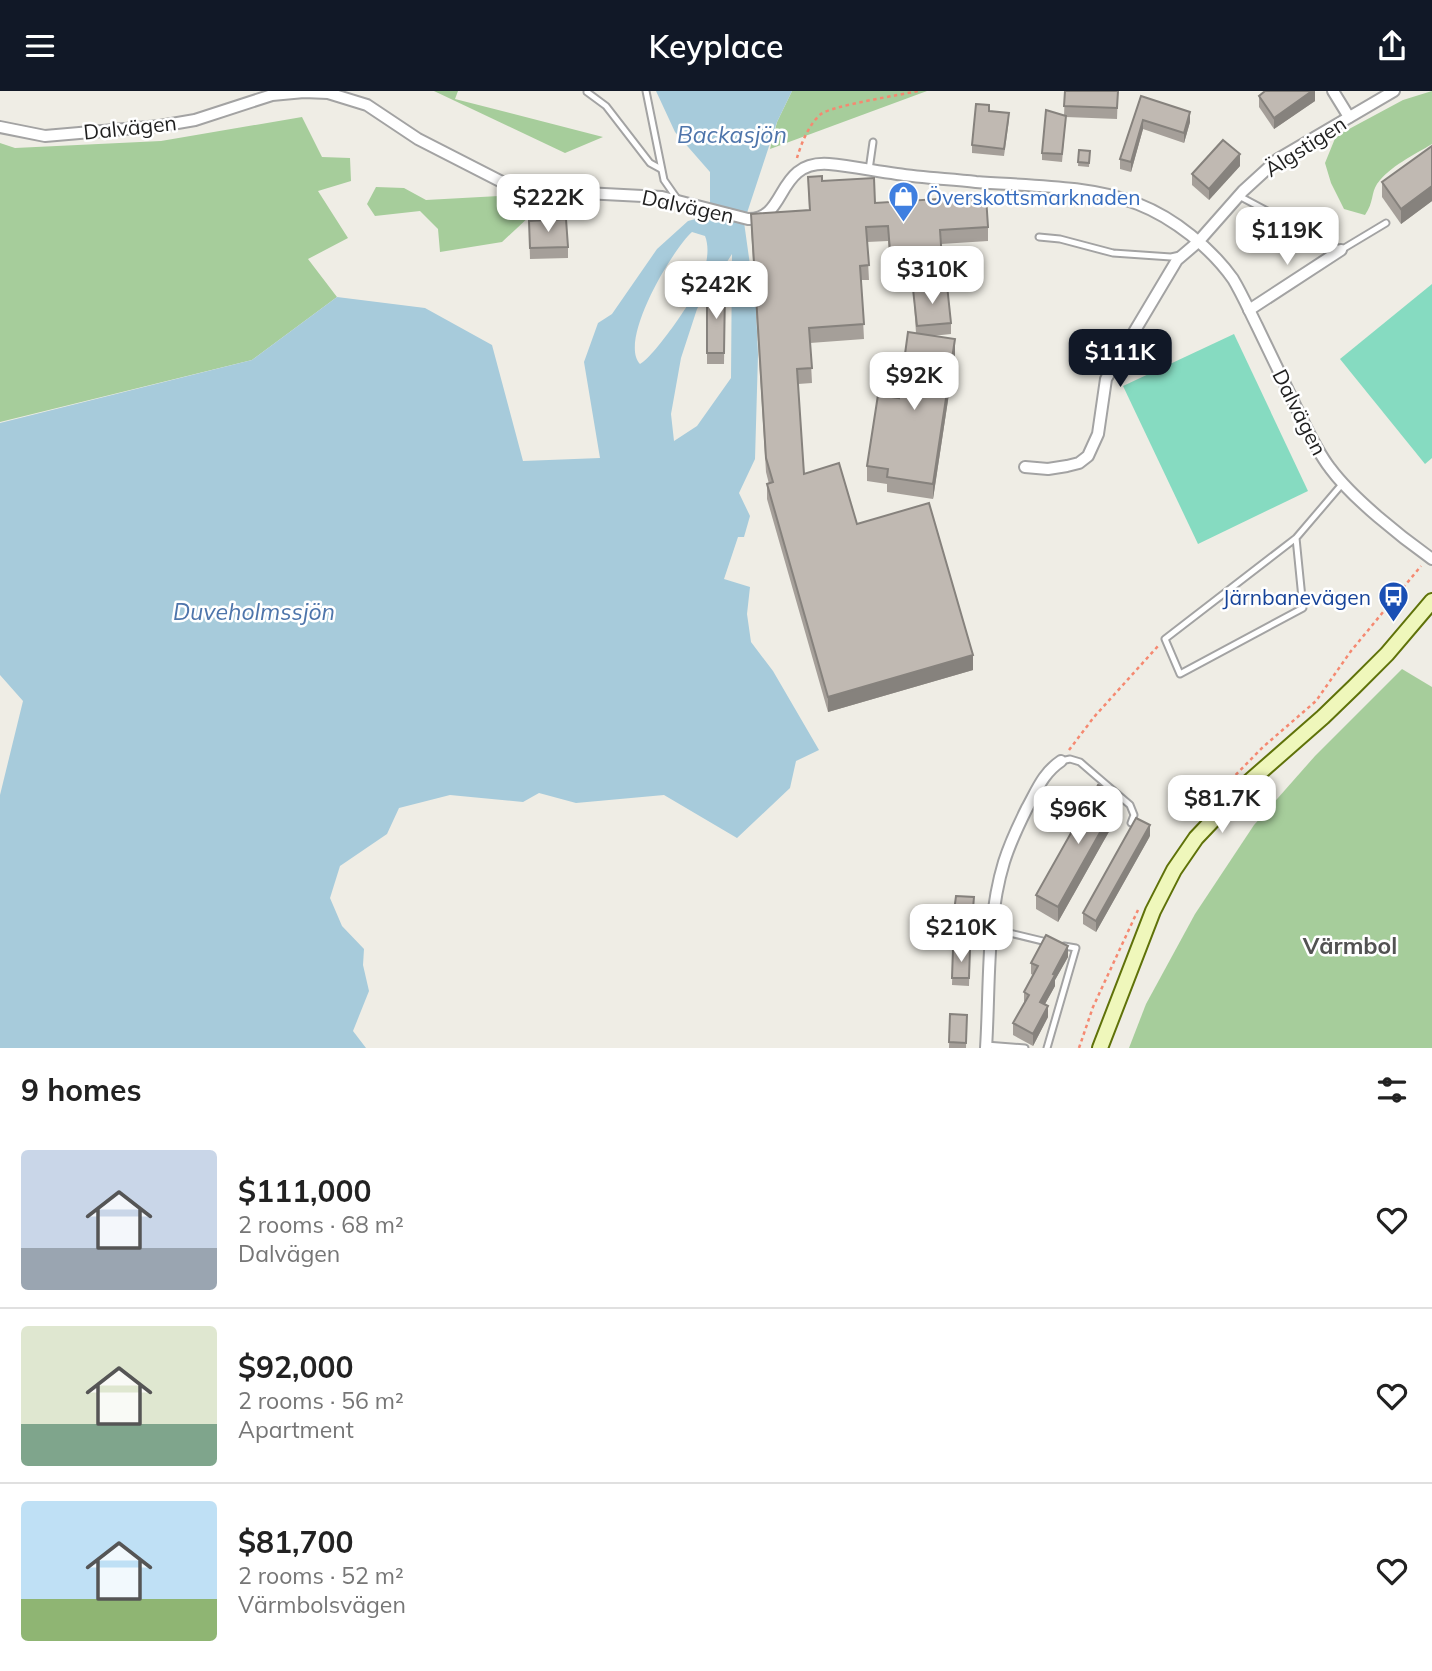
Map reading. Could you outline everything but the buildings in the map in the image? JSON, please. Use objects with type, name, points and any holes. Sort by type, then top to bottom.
[{"type":"street","points":[[1333,91],[1349,117]]},
{"type":"street","name":"Älgstigen","points":[[1198,242],[1239,196],[1278,159],[1394,91]]},
{"type":"street","name":"Dalvägen","points":[[0,127],[45,136],[160,126],[195,120],[272,95],[328,93],[367,105],[430,146],[502,181],[546,191],[633,194],[678,200],[748,219],[759,219],[768,213],[791,176],[800,170],[825,164],[899,175],[1087,192],[1140,204],[1198,242],[1233,279],[1329,466],[1343,483],[1432,559]]},
{"type":"street","points":[[1025,467],[1048,469],[1067,466],[1079,463],[1088,456],[1098,433],[1102,397],[1109,371],[1170,270],[1198,242]]},
{"type":"street","points":[[1249,310],[1341,250]]},
{"type":"street","points":[[1100,1048],[1153,911],[1174,870],[1196,838],[1250,781],[1387,654],[1432,601]]},
{"type":"street","points":[[986,1047],[996,893],[1010,843],[1042,780],[1050,769],[1061,761]]},
{"type":"lane","points":[[646,91],[664,180],[678,200]]},
{"type":"lane","points":[[586,92],[606,106],[650,163],[661,169]]},
{"type":"lane","points":[[869,170],[873,142]]},
{"type":"lane","points":[[1239,196],[1341,250],[1386,223]]},
{"type":"lane","points":[[1039,237],[1060,239],[1113,253],[1171,257],[1183,255]]},
{"type":"lane","points":[[1296,538],[1303,608],[1180,674],[1165,639],[1296,538],[1343,483]]},
{"type":"lane","points":[[1061,761],[1070,759],[1080,762],[1130,805],[1134,815],[1131,823]]},
{"type":"lane","points":[[993,929],[1076,948],[1047,1048]]},
{"type":"lane","points":[[986,1047],[1025,1048]]},
{"type":"path","points":[[800,170],[797,157],[812,125],[822,113],[837,107],[918,91]]},
{"type":"path","points":[[1061,761],[1094,717],[1165,639]]},
{"type":"green space","points":[[434,91],[458,91],[455,99],[603,137],[565,153]]},
{"type":"green space","points":[[792,91],[927,91],[770,149],[777,122]]},
{"type":"green space","points":[[1432,91],[1432,144],[1403,161],[1382,178],[1375,187],[1365,215],[1344,209],[1325,163],[1336,136],[1403,100]]},
{"type":"green space","points":[[302,117],[322,157],[350,158],[351,181],[318,191],[348,238],[308,259],[337,297],[252,360],[0,422],[0,143],[15,148],[161,141]]},
{"type":"green space","points":[[376,187],[404,188],[426,200],[499,196],[531,215],[502,242],[440,252],[438,229],[420,211],[375,216],[367,204]]},
{"type":"green space","points":[[1432,284],[1432,458],[1425,464],[1340,359]]},
{"type":"green space","points":[[1234,334],[1308,491],[1198,544],[1123,386]]},
{"type":"green space","points":[[1402,669],[1432,687],[1432,1048],[1129,1048],[1146,1004],[1195,914],[1254,825],[1315,756]]},
{"type":"water","name":"Duveholmssjön","points":[[656,91],[792,91],[777,122],[744,222],[756,308],[758,355],[755,459],[739,493],[750,516],[744,537],[738,537],[724,579],[750,587],[747,614],[751,642],[773,671],[819,750],[796,761],[790,788],[737,838],[664,795],[576,803],[539,793],[523,802],[450,795],[399,808],[387,834],[340,866],[330,898],[342,926],[364,949],[363,965],[369,991],[353,1031],[366,1048],[0,1048],[0,795],[23,701],[0,675],[0,423],[252,360],[337,297],[425,308],[492,345],[523,461],[600,458],[584,362],[598,323],[612,314],[657,249],[688,221],[710,215],[710,172],[675,132]],"holes":[[[692,232],[705,236],[707,242],[701,279],[672,328],[640,364],[635,352],[636,336],[650,296],[672,257]],[[732,254],[731,378],[697,426],[674,441],[671,414],[681,358],[697,309]]]},
{"type":"place","name":"Överskottsmarknaden","points":[[903,224]]},
{"type":"place","name":"Järnbanevägen","points":[[1394,624]]},
{"type":"district","name":"Värmbol","points":[[1350,945]]},
{"type":"water label","name":"Backasjön","points":[[732,134]]}]
